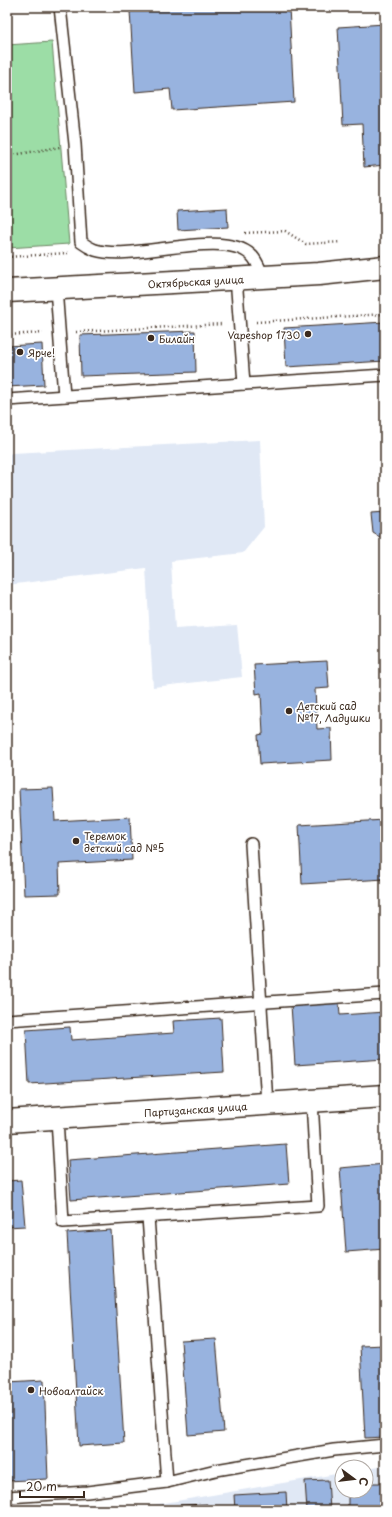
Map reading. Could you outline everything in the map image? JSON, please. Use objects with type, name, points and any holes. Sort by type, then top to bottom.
[{"type":"street","name":"Октябрьская улица","points":[[7,292],[236,277],[319,274],[385,267]]},
{"type":"street","name":"Партизанская улица","points":[[7,1121],[385,1096]]},
{"type":"lane","points":[[60,7],[75,144],[81,242],[94,250],[113,253],[219,244],[240,247],[252,256],[263,276]]},
{"type":"lane","points":[[236,277],[244,384]]},
{"type":"lane","points":[[56,288],[64,396]]},
{"type":"lane","points":[[7,400],[385,375]]},
{"type":"lane","points":[[251,844],[267,1104]]},
{"type":"lane","points":[[7,1020],[385,994]]},
{"type":"lane","points":[[57,1118],[63,1222],[318,1206],[312,1101]]},
{"type":"lane","points":[[148,1217],[167,1482]]},
{"type":"lane","points":[[7,1497],[86,1492],[167,1482],[216,1470],[334,1450],[385,1445]]},
{"type":"path","points":[[7,156],[75,144]]},
{"type":"path","points":[[7,257],[70,252],[71,248]]},
{"type":"path","points":[[7,335],[385,314]]},
{"type":"shaded area","points":[[260,440],[264,527],[243,553],[171,561],[175,629],[237,625],[242,677],[153,687],[146,568],[7,585],[7,455],[12,453]]},
{"type":"shaded area","points":[[385,1466],[385,1510],[135,1510],[135,1508],[334,1474],[334,1499],[374,1499],[374,1468]]},
{"type":"green space","points":[[52,42],[69,244],[7,248],[7,45]]},
{"type":"building","points":[[190,7],[289,7],[294,102],[172,110],[170,89],[135,92],[130,11]]},
{"type":"building","points":[[385,24],[385,165],[364,167],[362,124],[343,125],[338,27]]},
{"type":"building","points":[[227,208],[228,227],[178,230],[177,211]]},
{"type":"building","points":[[385,322],[385,361],[286,367],[284,328]]},
{"type":"building","points":[[195,331],[196,372],[81,376],[80,335]]},
{"type":"building","points":[[42,344],[44,385],[7,387],[7,346]]},
{"type":"building","points":[[385,513],[385,540],[373,533],[371,514]]},
{"type":"building","name":"Детский сад №17, Ладушки","points":[[327,661],[329,688],[315,689],[317,729],[331,728],[332,760],[260,764],[258,735],[263,734],[261,693],[256,694],[254,665]]},
{"type":"building","name":"Теремок детский сад №5","points":[[53,788],[55,821],[130,817],[132,860],[59,864],[60,894],[24,895],[19,789]]},
{"type":"building","points":[[385,820],[385,879],[302,884],[299,825]]},
{"type":"building","points":[[339,1002],[340,1015],[385,1012],[385,1059],[295,1065],[291,1005]]},
{"type":"building","points":[[221,1018],[224,1072],[29,1084],[26,1030],[70,1027],[71,1040],[174,1033],[173,1021]]},
{"type":"building","points":[[286,1144],[289,1184],[71,1200],[68,1160]]},
{"type":"building","points":[[385,1164],[385,1249],[346,1252],[340,1168]]},
{"type":"building","points":[[21,1180],[25,1226],[7,1227],[7,1181]]},
{"type":"building","points":[[111,1230],[124,1443],[79,1446],[67,1233]]},
{"type":"building","points":[[216,1339],[224,1432],[188,1435],[181,1341]]},
{"type":"building","points":[[385,1345],[385,1437],[365,1438],[360,1346]]},
{"type":"building","points":[[44,1380],[48,1479],[7,1481],[7,1382]]},
{"type":"building","points":[[328,1480],[330,1510],[307,1510],[305,1481]]},
{"type":"building","points":[[374,1483],[385,1483],[385,1510],[348,1510],[348,1499],[374,1499]]},
{"type":"building","points":[[286,1492],[287,1510],[235,1510],[234,1495]]},
{"type":"building","points":[[207,1504],[207,1510],[163,1510],[162,1506]]},
{"type":"place","name":"Vapeshop 1730","points":[[308,334]]},
{"type":"place","name":"Билайн","points":[[151,338]]},
{"type":"place","name":"Ярче!","points":[[20,352]]},
{"type":"place","name":"Детский сад №17, Ладушки","points":[[289,711]]},
{"type":"place","name":"Теремок детский сад №5","points":[[76,841]]},
{"type":"place","name":"Новоалтайск","points":[[31,1390]]}]
